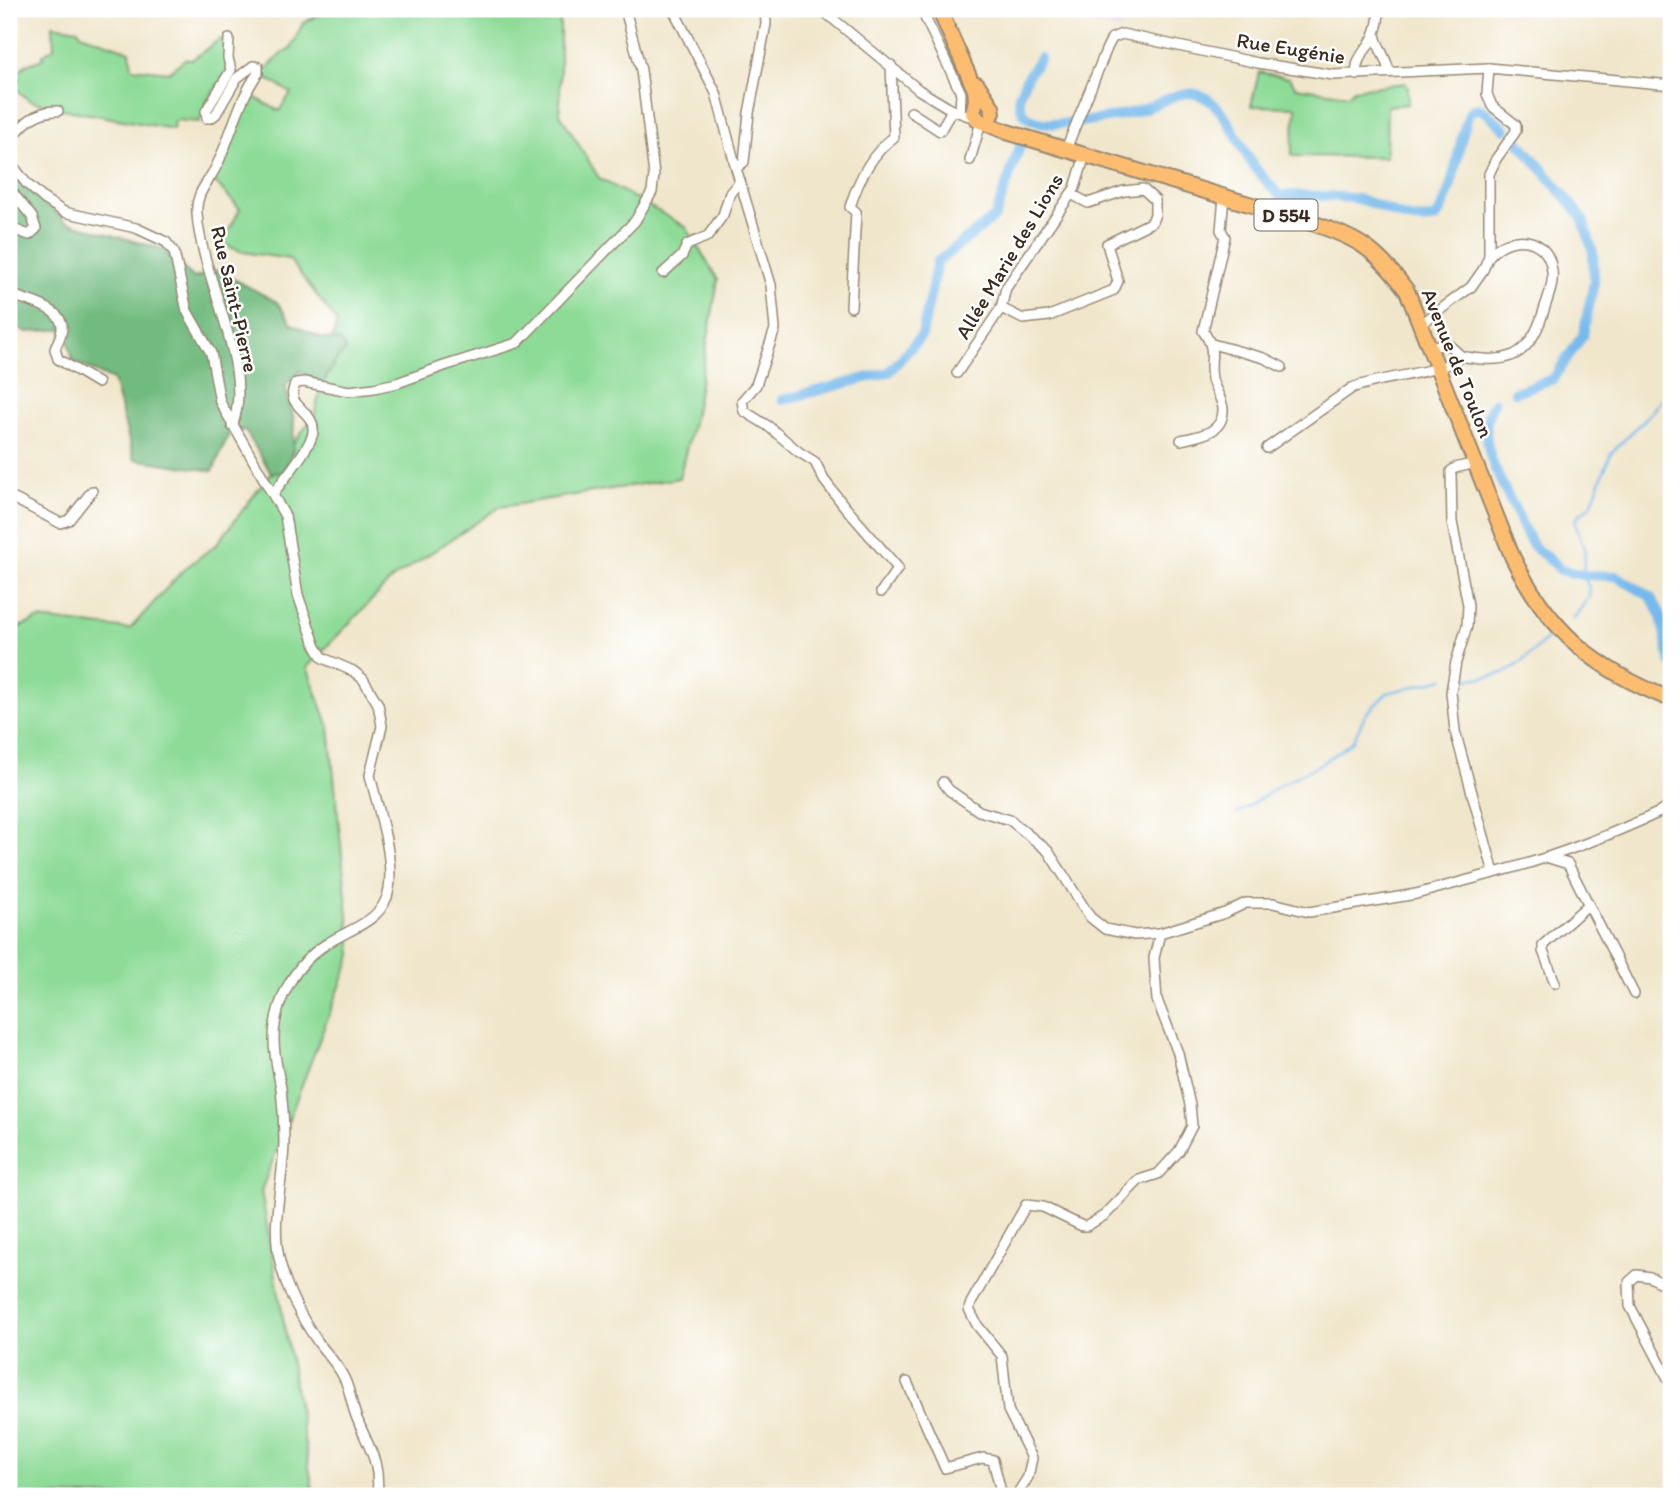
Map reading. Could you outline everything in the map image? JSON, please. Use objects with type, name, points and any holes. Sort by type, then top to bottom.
[{"type":"main road","points":[[939,9],[975,90],[975,113]]},
{"type":"main road","name":"Avenue de Toulon","points":[[975,113],[1007,132],[1331,229],[1372,250],[1407,291],[1523,579],[1555,625],[1591,657],[1634,684],[1671,699]]},
{"type":"street","points":[[273,494],[306,449],[313,433],[313,424],[293,399],[292,390],[296,383],[349,391],[374,388],[397,383],[517,343],[622,237],[640,214],[652,192],[654,175],[641,70],[625,9]]},
{"type":"street","points":[[673,9],[716,93],[771,285],[775,328],[756,385],[742,401],[744,411],[815,462],[824,480],[845,507],[898,568],[881,592]]},
{"type":"street","points":[[736,169],[744,162],[749,113],[766,24],[765,9]]},
{"type":"street","points":[[821,9],[919,90],[975,113]]},
{"type":"street","points":[[921,9],[961,93],[975,113],[970,160]]},
{"type":"street","points":[[1357,75],[1356,66],[1375,34],[1379,9]]},
{"type":"street","points":[[1375,34],[1388,62],[1389,72]]},
{"type":"street","name":"Rue Eugénie","points":[[1066,149],[1107,48],[1116,35],[1333,75],[1489,68],[1671,85]]},
{"type":"street","name":"Rue Saint-Pierre","points":[[229,40],[230,70],[210,105],[207,118],[216,114],[237,78],[253,66],[258,67],[258,72],[240,103],[217,165],[197,198],[197,214],[209,274],[236,365],[237,415],[232,426]]},
{"type":"street","points":[[1366,49],[1372,47],[1381,50]]},
{"type":"street","points":[[850,307],[856,212],[850,207],[855,189],[875,156],[883,145],[894,137],[891,65]]},
{"type":"street","points":[[1489,68],[1486,94],[1492,106],[1516,125],[1516,131],[1489,174],[1489,256]]},
{"type":"street","points":[[9,142],[23,124],[43,111],[58,111]]},
{"type":"street","points":[[911,112],[940,131],[975,113]]},
{"type":"street","name":"Allée Marie des Lions","points":[[957,373],[1002,308],[1006,288],[1071,194],[1085,155]]},
{"type":"street","points":[[9,161],[27,184],[64,212],[136,229],[166,242],[174,252],[187,311],[211,353],[220,402],[288,524],[298,595],[316,648],[323,658],[353,671],[363,679],[378,704],[382,735],[370,775],[384,830],[389,874],[389,890],[385,903],[369,921],[326,943],[301,965],[284,995],[274,1039],[284,1143],[276,1209],[276,1246],[288,1289],[300,1313],[343,1375],[376,1462],[379,1476],[377,1496]]},
{"type":"street","points":[[663,273],[682,256],[687,245],[708,236],[723,215],[730,193],[740,181]]},
{"type":"street","points":[[9,188],[32,217],[36,229],[29,235],[16,229],[9,221]]},
{"type":"street","points":[[1002,308],[1023,319],[1049,316],[1114,290],[1118,281],[1107,244],[1152,222],[1156,214],[1155,200],[1143,189],[1124,191],[1088,203],[1071,194]]},
{"type":"street","points":[[1181,440],[1212,433],[1224,410],[1212,377],[1212,344],[1203,331],[1225,237],[1221,230],[1224,197]]},
{"type":"street","points":[[1421,324],[1471,287],[1498,246],[1509,241],[1534,243],[1545,251],[1552,271],[1551,287],[1532,341],[1515,355],[1502,360],[1485,361],[1461,356],[1449,345],[1430,346]]},
{"type":"street","points":[[9,294],[19,299],[28,299],[56,314],[62,324],[55,349],[58,359],[99,383]]},
{"type":"street","points":[[1212,344],[1264,358],[1282,367]]},
{"type":"street","points":[[1267,448],[1352,388],[1438,367],[1456,361],[1461,356]]},
{"type":"street","points":[[1476,463],[1451,471],[1452,522],[1468,605],[1467,626],[1456,662],[1451,692],[1455,731],[1494,873]]},
{"type":"street","points":[[9,496],[60,523],[69,520],[92,491]]},
{"type":"street","points":[[943,782],[949,790],[979,811],[1010,820],[1040,842],[1053,857],[1080,904],[1090,917],[1105,929],[1135,935],[1160,933],[1225,913],[1246,903],[1273,903],[1309,912],[1416,894],[1549,858],[1618,831],[1671,805]]},
{"type":"street","points":[[1549,858],[1568,864],[1634,994]]},
{"type":"street","points":[[1555,983],[1543,945],[1588,905]]},
{"type":"street","points":[[1016,1496],[1028,1477],[1032,1458],[1008,1410],[1002,1356],[978,1325],[970,1309],[971,1303],[1026,1205],[1043,1207],[1087,1226],[1109,1211],[1139,1180],[1158,1174],[1179,1151],[1189,1133],[1192,1121],[1190,1105],[1178,1052],[1157,1000],[1154,958],[1160,933]]},
{"type":"street","points":[[1671,1289],[1650,1277],[1637,1275],[1629,1282],[1628,1292],[1630,1306],[1671,1384]]},
{"type":"street","points":[[907,1382],[945,1468],[983,1458],[993,1461],[1001,1492],[1006,1496]]},
{"type":"shaded area","points":[[1081,9],[1133,9],[1126,26],[1117,30],[1085,22]]},
{"type":"green space","points":[[330,9],[560,9],[560,114],[599,178],[686,227],[718,280],[694,418],[679,478],[500,507],[392,579],[307,667],[329,727],[352,955],[261,1191],[314,1496],[9,1496],[9,631],[39,619],[130,629],[183,570],[217,544],[314,416],[337,322],[289,259],[243,252],[222,244],[240,209],[213,180],[250,95],[279,111],[291,93],[261,75],[281,54],[290,50],[303,23]]},
{"type":"green space","points":[[53,25],[78,29],[81,34],[130,51],[132,68],[169,72],[185,59],[193,59],[220,39],[227,42],[229,69],[213,92],[199,122],[174,120],[173,129],[56,108],[29,100],[14,87],[12,77],[26,65],[43,59],[42,55],[54,48]]},
{"type":"green space","points":[[1259,72],[1289,78],[1296,87],[1348,95],[1354,89],[1405,83],[1408,87],[1408,104],[1387,106],[1386,157],[1292,156],[1296,107],[1251,106]]},
{"type":"green space","points":[[9,169],[66,222],[162,249],[194,278],[217,270],[277,302],[292,324],[321,338],[341,341],[346,350],[322,385],[300,371],[285,386],[294,419],[293,450],[283,472],[271,473],[245,430],[229,433],[213,471],[134,459],[113,380],[73,361],[65,329],[27,332],[9,325]]},
{"type":"waterway","points":[[1040,58],[1019,95],[1024,113],[1038,122],[1068,123],[1119,115],[1144,109],[1178,95],[1193,93],[1217,107],[1230,124],[1251,162],[1279,195],[1354,198],[1415,219],[1436,218],[1443,206],[1470,111],[1478,108],[1486,112],[1505,129]]},
{"type":"waterway","points":[[1515,392],[1553,379],[1583,335],[1594,282],[1593,252],[1583,220],[1519,142]]},
{"type":"waterway","points":[[782,400],[889,372],[922,335],[937,262],[995,217],[1021,143]]},
{"type":"waterway","points":[[1573,619],[1590,596],[1583,575],[1585,551],[1575,522],[1577,517],[1591,505],[1611,453],[1671,388]]},
{"type":"waterway","points":[[1494,403],[1486,430],[1492,460],[1532,544],[1560,570],[1583,575],[1616,576],[1651,597],[1660,613],[1671,663]]},
{"type":"waterway","points":[[1459,679],[1490,676],[1510,670],[1550,636]]},
{"type":"waterway","points":[[1237,814],[1352,742],[1366,714],[1387,693],[1444,679]]}]
